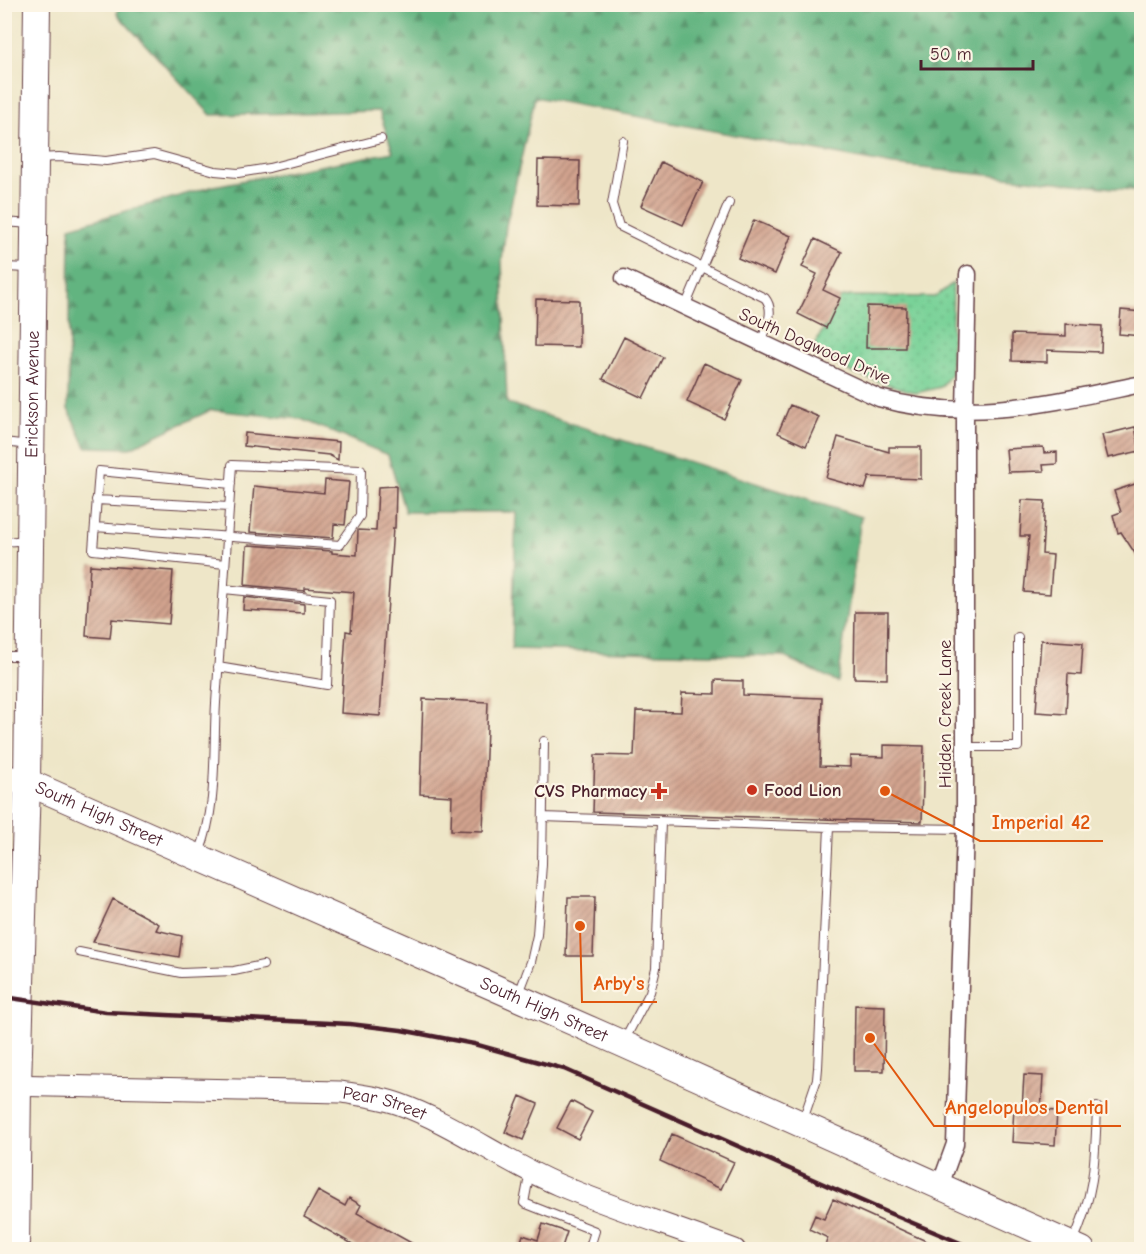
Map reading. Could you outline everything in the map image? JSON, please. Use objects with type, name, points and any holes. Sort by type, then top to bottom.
[{"type":"main road","name":"Erickson Avenue","points":[[16,1250],[11,1085],[18,914],[17,541],[30,445],[37,4]]},
{"type":"main road","name":"South High Street","points":[[4,764],[16,780],[197,856],[1077,1247]]},
{"type":"street","name":"Hidden Creek Lane","points":[[938,1186],[955,1144],[964,828],[965,411],[968,274]]},
{"type":"street","name":"South Dogwood Drive","points":[[624,278],[760,344],[879,398],[905,405],[965,411],[1026,407],[1142,384]]},
{"type":"street","name":"Pear Street","points":[[11,1085],[341,1092],[397,1103],[430,1117],[490,1151],[557,1184],[735,1250]]},
{"type":"lane","points":[[34,159],[59,156],[106,161],[154,154],[215,171],[238,173],[269,168],[381,139]]},
{"type":"lane","points":[[623,141],[612,204],[617,224],[633,234],[756,292],[770,303],[770,314],[760,344]]},
{"type":"lane","points":[[685,307],[729,203]]},
{"type":"lane","points":[[4,222],[34,224]]},
{"type":"lane","points":[[4,267],[33,268]]},
{"type":"lane","points":[[4,442],[30,445]]},
{"type":"lane","points":[[95,527],[227,537],[340,545],[360,516],[361,470],[232,465],[231,484],[229,507],[227,537],[225,564],[224,589],[218,667],[211,809],[206,833],[197,856]]},
{"type":"lane","points":[[225,564],[93,550],[96,500],[99,471],[231,484]]},
{"type":"lane","points":[[96,500],[229,507]]},
{"type":"lane","points":[[218,667],[327,685],[330,600],[224,589]]},
{"type":"lane","points":[[965,747],[1018,747],[1018,638]]},
{"type":"lane","points":[[518,998],[531,962],[537,935],[544,741]]},
{"type":"lane","points":[[543,817],[829,827],[964,828]]},
{"type":"lane","points":[[623,1044],[650,992],[656,968],[661,822]]},
{"type":"lane","points":[[802,1124],[817,1080],[829,827]]},
{"type":"lane","points":[[79,952],[181,974],[234,971],[263,965]]},
{"type":"lane","points":[[1077,1247],[1092,1184],[1097,1107]]},
{"type":"lane","points":[[530,1171],[524,1203],[595,1231],[589,1250]]},
{"type":"green space","points":[[119,5],[1141,5],[1141,191],[893,165],[535,97],[506,226],[502,261],[507,403],[861,517],[838,682],[782,656],[512,649],[516,512],[405,512],[388,455],[301,419],[211,410],[130,448],[86,447],[68,409],[70,227],[214,186],[393,152],[379,111],[211,115],[117,14]]},
{"type":"green space","points":[[953,283],[951,374],[941,387],[916,393],[855,374],[811,352],[840,298],[851,296],[935,297]]},
{"type":"building","points":[[538,160],[580,161],[579,206],[537,205]]},
{"type":"building","points":[[661,162],[703,182],[683,225],[641,206]]},
{"type":"building","points":[[754,220],[791,236],[775,274],[738,258]]},
{"type":"building","points":[[815,239],[842,252],[823,290],[840,298],[826,328],[798,314],[817,274],[802,267]]},
{"type":"building","points":[[536,299],[579,300],[579,347],[535,346]]},
{"type":"building","points":[[867,306],[906,307],[905,348],[866,348]]},
{"type":"building","points":[[1121,310],[1142,312],[1142,336],[1119,334]]},
{"type":"building","points":[[1066,324],[1102,326],[1101,352],[1047,350],[1047,362],[1012,361],[1012,334],[1066,336]]},
{"type":"building","points":[[624,337],[663,357],[643,398],[603,379]]},
{"type":"building","points":[[704,363],[742,380],[724,419],[687,402]]},
{"type":"building","points":[[790,405],[819,417],[806,446],[778,433]]},
{"type":"building","points":[[1135,427],[1140,451],[1108,458],[1102,435]]},
{"type":"building","points":[[245,433],[339,442],[338,460],[329,455],[244,446]]},
{"type":"building","points":[[838,437],[889,452],[889,447],[921,447],[921,479],[869,477],[865,489],[826,478]]},
{"type":"building","points":[[1043,447],[1044,453],[1057,452],[1057,464],[1043,465],[1044,471],[1008,472],[1006,449]]},
{"type":"building","points":[[325,480],[349,482],[345,525],[334,524],[333,538],[250,532],[254,486],[324,493]]},
{"type":"building","points":[[1138,483],[1142,495],[1142,564],[1121,532],[1118,533],[1113,515],[1121,512],[1114,491]]},
{"type":"building","points":[[396,486],[395,528],[393,528],[380,716],[341,713],[346,631],[351,632],[354,592],[305,588],[305,591],[245,585],[247,546],[332,551],[332,553],[357,555],[358,530],[376,531],[378,487]]},
{"type":"building","points":[[1022,500],[1045,501],[1042,554],[1053,555],[1050,594],[1024,592],[1029,536],[1020,536]]},
{"type":"building","points":[[90,565],[173,571],[169,624],[112,619],[110,638],[86,636]]},
{"type":"building","points":[[244,597],[304,604],[304,613],[243,610]]},
{"type":"building","points":[[855,612],[888,612],[887,679],[854,678]]},
{"type":"building","points":[[1041,640],[1083,643],[1081,675],[1068,674],[1066,714],[1036,712]]},
{"type":"building","points":[[715,680],[743,681],[743,695],[822,698],[820,766],[850,767],[850,756],[884,757],[884,745],[924,746],[922,822],[593,812],[595,755],[634,756],[636,711],[681,712],[682,693],[715,694]]},
{"type":"building","points":[[423,699],[488,702],[483,831],[451,830],[452,796],[420,794]]},
{"type":"building","points":[[568,897],[595,897],[593,956],[566,956]]},
{"type":"building","points":[[113,899],[159,924],[156,930],[182,936],[179,957],[93,942]]},
{"type":"building","points":[[855,1005],[885,1006],[884,1071],[854,1071]]},
{"type":"building","points":[[1024,1075],[1043,1076],[1041,1110],[1057,1111],[1055,1145],[1012,1142],[1014,1108],[1022,1109]]},
{"type":"building","points":[[520,1096],[538,1104],[523,1140],[505,1132]]},
{"type":"building","points":[[571,1101],[592,1112],[578,1139],[557,1128]]},
{"type":"building","points":[[672,1134],[734,1162],[721,1189],[660,1161]]},
{"type":"building","points":[[318,1191],[345,1206],[349,1198],[361,1205],[357,1213],[424,1250],[363,1250],[304,1217]]},
{"type":"building","points":[[833,1199],[946,1250],[823,1250],[828,1238],[809,1229],[815,1215],[824,1219]]},
{"type":"building","points":[[543,1224],[567,1232],[561,1250],[518,1250],[523,1235],[538,1240]]},
{"type":"railway","points":[[4,997],[106,1012],[350,1024],[401,1030],[474,1044],[564,1069],[977,1250]]},
{"type":"place","name":"Food Lion","points":[[752,790]]},
{"type":"place","name":"CVS Pharmacy","points":[[659,791]]},
{"type":"place","name":"Imperial 42","points":[[885,791]]},
{"type":"place","name":"Arby's","points":[[580,926]]},
{"type":"place","name":"Angelopulos Dental","points":[[870,1038]]}]
